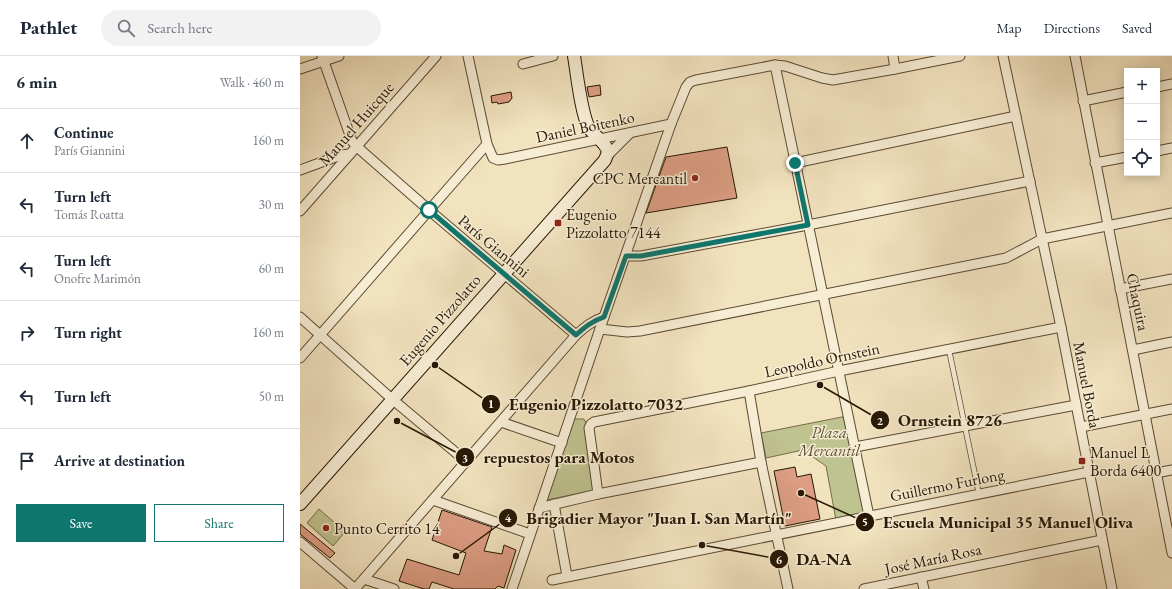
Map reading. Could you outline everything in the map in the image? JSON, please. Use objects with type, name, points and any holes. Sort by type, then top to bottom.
[{"type":"main road","points":[[574,56],[584,116],[589,128],[598,140],[607,147],[608,152],[604,160]]},
{"type":"main road","name":"Eugenio Pizzolatto","points":[[300,504],[392,398],[604,160]]},
{"type":"street","points":[[300,69],[323,58],[339,56]]},
{"type":"street","name":"Manuel Huicque","points":[[300,211],[436,56]]},
{"type":"street","points":[[300,358],[487,144],[468,56]]},
{"type":"street","points":[[523,64],[554,56]]},
{"type":"street","points":[[893,56],[895,69]]},
{"type":"street","points":[[512,589],[671,124],[686,87],[690,82],[774,65],[785,66],[833,80],[960,56]]},
{"type":"street","points":[[1003,56],[1042,239]]},
{"type":"street","name":"Chaquira","points":[[1075,56],[1156,473],[1170,536],[1172,553]]},
{"type":"street","points":[[323,58],[352,141],[356,146]]},
{"type":"street","points":[[774,65],[869,516]]},
{"type":"street","points":[[1160,86],[1172,84]]},
{"type":"street","points":[[1083,101],[1124,93]]},
{"type":"street","points":[[795,163],[1016,116]]},
{"type":"street","name":"Daniel Boitenko","points":[[487,144],[494,158],[498,160],[671,124]]},
{"type":"street","points":[[604,160],[630,133]]},
{"type":"street","name":"París Giannini","points":[[356,146],[576,335]]},
{"type":"street","points":[[1160,150],[1172,148]]},
{"type":"street","points":[[300,170],[341,155],[350,154]]},
{"type":"street","points":[[1095,163],[1124,158]]},
{"type":"street","points":[[626,256],[641,256],[808,225],[1030,181]]},
{"type":"street","points":[[600,329],[627,332],[640,331],[1006,258],[1042,239],[1172,213]]},
{"type":"street","name":"Manuel Borda","points":[[1042,239],[1061,327],[1112,589]]},
{"type":"street","points":[[1120,289],[1172,279]]},
{"type":"street","points":[[300,317],[467,462]]},
{"type":"street","points":[[300,542],[355,589],[502,422],[576,335],[597,319],[604,317]]},
{"type":"street","name":"Leopoldo Ornstein","points":[[598,494],[589,428],[591,424],[602,420],[1061,327]]},
{"type":"street","points":[[1133,350],[1172,342]]},
{"type":"street","points":[[749,391],[761,462],[778,535],[788,589]]},
{"type":"street","points":[[855,447],[1076,406]]},
{"type":"street","points":[[1081,427],[1172,409]]},
{"type":"street","points":[[502,422],[562,443]]},
{"type":"street","points":[[539,508],[598,494],[761,462]]},
{"type":"street","points":[[1156,473],[1172,470]]},
{"type":"street","name":"Guillermo Furlong","points":[[552,580],[1089,472]]},
{"type":"street","points":[[433,500],[530,534]]},
{"type":"street","points":[[554,504],[567,576]]},
{"type":"street","name":"José María Rosa","points":[[864,589],[1102,540]]},
{"type":"street","points":[[921,577],[924,589]]},
{"type":"street","points":[[364,579],[394,589]]},
{"type":"lane","points":[[949,350],[979,494]]},
{"type":"green space","name":"Plaza Mercantil","points":[[847,416],[866,514],[836,520],[826,466],[803,450],[766,458],[761,433]]},
{"type":"green space","points":[[569,419],[584,419],[586,423],[594,490],[542,501]]},
{"type":"green space","name":"Punto Cerrito 14","points":[[319,509],[345,532],[333,546],[307,523]]},
{"type":"building","points":[[600,85],[601,95],[589,97],[587,87]]},
{"type":"building","points":[[511,92],[512,98],[509,102],[498,104],[497,102],[492,103],[491,96]]},
{"type":"building","name":"CPC Mercantil","points":[[727,147],[737,198],[646,213],[666,157]]},
{"type":"building","points":[[795,467],[797,477],[811,474],[820,519],[785,526],[774,471]]},
{"type":"building","points":[[442,510],[492,527],[484,551],[502,554],[504,545],[516,550],[504,588],[498,586],[495,589],[454,589],[432,582],[429,589],[424,589],[399,581],[407,559],[459,575],[466,553],[432,540]]},
{"type":"building","points":[[300,524],[335,553],[330,558],[300,534]]},
{"type":"place","name":"CPC Mercantil","points":[[695,178]]},
{"type":"place","name":"Eugenio Pizzolatto 7144","points":[[558,223]]},
{"type":"place","name":"Eugenio Pizzolatto 7032","points":[[435,365]]},
{"type":"place","name":"Ornstein 8726","points":[[820,385]]},
{"type":"place","name":"repuestos para Motos","points":[[397,421]]},
{"type":"place","name":"Manuel L Borda 6400","points":[[1082,461]]},
{"type":"place","name":"Escuela Municipal 35 Manuel Oliva","points":[[801,493]]},
{"type":"place","name":"Punto Cerrito 14","points":[[326,528]]},
{"type":"place","name":"DA-NA","points":[[702,545]]},
{"type":"place","name":"Brigadier Mayor \"Juan I. San Martín\"","points":[[456,556]]},
{"type":"route","points":[[429,210],[576,335],[597,319],[604,317],[626,256],[641,256],[808,225],[795,163]]}]
